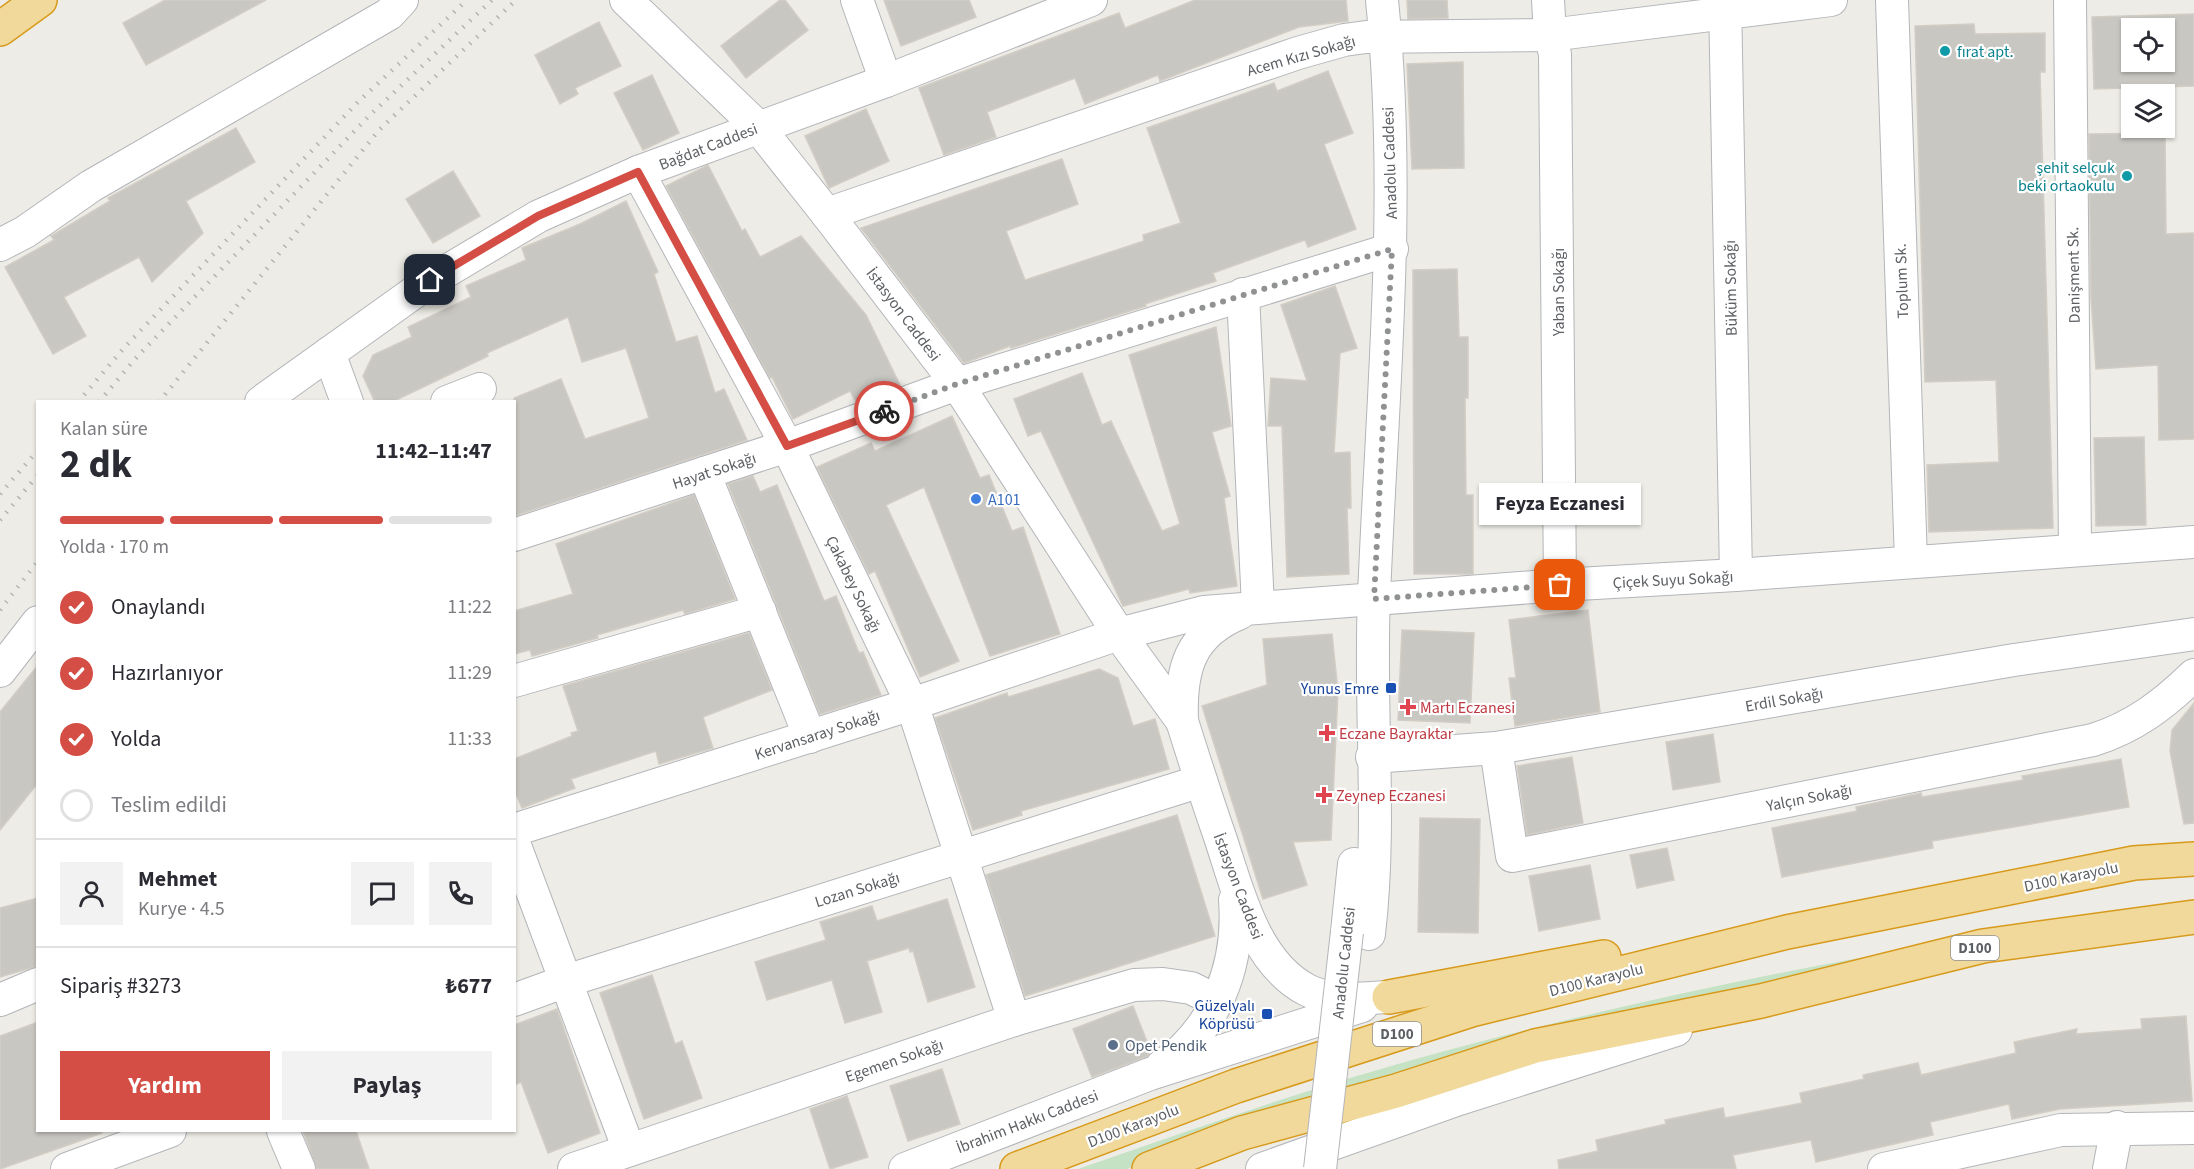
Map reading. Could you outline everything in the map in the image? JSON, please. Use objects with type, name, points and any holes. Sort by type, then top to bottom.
[{"type":"highway","name":"D100 Karayolu","points":[[1017,1169],[1236,1086],[1471,1010],[1787,932],[2134,863],[2194,859]]},
{"type":"highway","name":"D100","points":[[1149,1169],[1242,1133],[1396,1091],[1535,1046],[1761,1001],[1983,946],[2194,917]]},
{"type":"highway","points":[[1389,998],[1578,960],[1787,932]]},
{"type":"street","points":[[0,245],[25,232],[91,186],[389,14],[402,0]]},
{"type":"street","name":"İstasyon Caddesi","points":[[626,0],[758,127],[827,214],[957,384],[1119,634],[1182,721]]},
{"type":"street","points":[[857,0],[885,81]]},
{"type":"street","name":"Bağdat Caddesi","points":[[264,400],[430,280],[538,216],[638,172],[885,81],[1091,0]]},
{"type":"street","name":"Anadolu Caddesi","points":[[1320,1169],[1374,838],[1372,757],[1374,599],[1392,249],[1386,37],[1382,0]]},
{"type":"street","name":"Yaban Sokağı","points":[[1548,0],[1550,35],[1556,54],[1560,585]]},
{"type":"street","name":"Acem Kızı Sokağı","points":[[827,214],[1299,53],[1344,40],[1386,37],[1550,35],[1725,7],[1831,0]]},
{"type":"street","name":"Toplum Sk.","points":[[1892,0],[1911,562]]},
{"type":"street","name":"Danişment Sk.","points":[[2070,0],[2075,550]]},
{"type":"street","name":"Büküm Sokağı","points":[[1725,7],[1736,575]]},
{"type":"street","name":"Çakabey Sokağı","points":[[638,172],[787,446],[912,704],[1014,1020]]},
{"type":"street","name":"Hayat Sokağı","points":[[516,534],[787,446],[957,384],[1392,249]]},
{"type":"street","points":[[1243,294],[1258,606]]},
{"type":"street","points":[[329,353],[346,400]]},
{"type":"street","points":[[452,400],[480,390]]},
{"type":"street","points":[[704,473],[810,737]]},
{"type":"street","name":"Çiçek Suyu Sokağı","points":[[1119,634],[1204,612],[1258,606],[2194,542]]},
{"type":"street","name":"İstasyon Caddesi","points":[[1258,606],[1222,621],[1203,635],[1190,655],[1180,688],[1182,721],[1201,781],[1234,878],[1261,943],[1288,977],[1307,990],[1326,997],[1389,998]]},
{"type":"street","points":[[516,680],[760,610]]},
{"type":"street","points":[[0,671],[36,625]]},
{"type":"street","name":"Kervansaray Sokağı","points":[[516,829],[912,704],[1119,634]]},
{"type":"street","name":"Erdil Sokağı","points":[[1372,757],[1496,748],[2014,660],[2194,634]]},
{"type":"street","name":"Yalçın Sokağı","points":[[1496,748],[1512,856],[2093,740],[2138,722],[2171,698],[2194,675]]},
{"type":"street","name":"Lozan Sokağı","points":[[516,999],[566,981],[1201,781]]},
{"type":"street","points":[[516,853],[522,883],[566,981],[629,1150]]},
{"type":"street","points":[[1149,1074],[1175,1056],[1194,1037],[1217,1001],[1234,950],[1237,923],[1234,878]]},
{"type":"street","name":"Anadolu Caddesi","points":[[1341,1169],[1358,933]]},
{"type":"street","name":"Egemen Sokağı","points":[[574,1169],[1014,1020],[1134,985],[1163,984],[1191,988],[1217,1001]]},
{"type":"street","points":[[0,1000],[36,985]]},
{"type":"street","points":[[1149,1074],[1389,998]]},
{"type":"street","points":[[1262,1169],[1459,1099],[1761,1001]]},
{"type":"street","name":"İbrahim Hakkı Caddesi","points":[[905,1169],[1149,1074]]},
{"type":"street","points":[[2109,1169],[2117,1127]]},
{"type":"street","points":[[1884,1169],[2061,1130],[2117,1127],[2194,1128]]},
{"type":"street","points":[[67,1169],[167,1132]]},
{"type":"street","points":[[283,1132],[299,1169]]},
{"type":"green space","points":[[1952,942],[1962,959],[1224,1137],[1127,1169],[1078,1169],[1304,1092],[1504,1036],[1759,977]]},
{"type":"building","points":[[165,0],[266,0],[146,65],[123,23]]},
{"type":"building","points":[[780,0],[785,0],[808,30],[746,78],[721,46]]},
{"type":"building","points":[[884,0],[969,0],[976,17],[901,46]]},
{"type":"building","points":[[1195,0],[1346,0],[1348,21],[1299,27],[1160,81],[1158,75],[1085,104],[1075,78],[987,112],[996,137],[944,155],[919,88],[1119,13],[1125,28]]},
{"type":"building","points":[[1407,0],[1447,0],[1448,18],[1408,19]]},
{"type":"building","points":[[2194,14],[2194,86],[2121,84],[2121,88],[2094,89],[2092,17]]},
{"type":"building","points":[[599,22],[621,66],[575,88],[578,94],[560,104],[535,55]]},
{"type":"building","points":[[1974,24],[1975,34],[2045,33],[2045,72],[2040,72],[2053,528],[1929,532],[1927,465],[1999,462],[1996,380],[1925,382],[1915,26]]},
{"type":"building","points":[[1463,62],[1464,168],[1412,169],[1407,64]]},
{"type":"building","points":[[1328,71],[1353,133],[1324,144],[1356,229],[1308,247],[1305,240],[1213,273],[1216,281],[1145,304],[1146,306],[1011,348],[1010,346],[964,363],[861,228],[1062,159],[1078,204],[1006,231],[1025,280],[1144,241],[1143,235],[1181,223],[1147,128],[1274,83],[1277,91]]},
{"type":"building","points":[[652,75],[679,133],[643,150],[614,93]]},
{"type":"building","points":[[866,109],[889,161],[829,188],[805,136]]},
{"type":"building","points":[[236,128],[255,162],[186,201],[203,233],[152,282],[139,257],[64,297],[86,336],[53,354],[5,267],[54,240],[51,236],[110,201],[108,198]]},
{"type":"building","points":[[2089,134],[2121,134],[2121,138],[2165,138],[2166,234],[2194,233],[2194,439],[2159,440],[2158,365],[2096,369],[2091,298]]},
{"type":"building","points":[[708,165],[742,231],[745,229],[760,257],[801,236],[866,315],[900,385],[856,402],[850,391],[793,419],[666,186]]},
{"type":"building","points":[[453,171],[480,216],[433,243],[406,199]]},
{"type":"building","points":[[626,201],[658,272],[654,274],[676,342],[697,336],[715,393],[724,389],[747,440],[516,515],[516,400],[514,398],[561,379],[585,439],[649,418],[626,348],[582,362],[568,317],[487,353],[488,356],[396,400],[374,400],[363,376],[373,355],[412,337],[408,327],[471,297],[466,286],[526,260],[522,248],[580,224]]},
{"type":"building","points":[[1457,269],[1459,337],[1468,337],[1468,398],[1465,398],[1466,495],[1473,495],[1473,574],[1414,574],[1413,270]]},
{"type":"building","points":[[1335,286],[1357,348],[1340,353],[1334,453],[1350,452],[1351,508],[1347,508],[1349,574],[1287,577],[1282,426],[1268,426],[1271,378],[1307,381],[1281,305]]},
{"type":"building","points":[[1216,327],[1231,426],[1212,432],[1230,496],[1224,498],[1237,586],[1190,593],[1189,589],[1123,606],[1041,431],[1028,436],[1014,399],[1082,373],[1102,425],[1111,421],[1162,531],[1180,524],[1129,355]]},
{"type":"building","points":[[952,416],[980,478],[989,475],[1012,531],[1023,527],[1060,634],[990,656],[924,487],[886,505],[959,661],[920,677],[875,571],[869,574],[817,467],[871,443],[875,451]]},
{"type":"building","points":[[2144,437],[2146,525],[2096,526],[2094,438]]},
{"type":"building","points":[[753,476],[760,492],[777,485],[824,601],[836,596],[859,653],[863,652],[881,695],[820,714],[728,484]]},
{"type":"building","points":[[694,495],[735,599],[685,614],[683,610],[597,635],[598,638],[532,656],[530,650],[516,654],[516,610],[573,594],[556,544]]},
{"type":"building","points":[[1588,610],[1600,712],[1515,726],[1509,678],[1516,678],[1509,620]]},
{"type":"building","points":[[1402,630],[1474,633],[1470,723],[1398,720]]},
{"type":"building","points":[[749,633],[772,690],[703,717],[713,748],[659,764],[656,751],[571,779],[575,788],[522,808],[516,794],[516,758],[572,736],[571,733],[578,731],[563,686]]},
{"type":"building","points":[[1332,634],[1338,691],[1331,840],[1293,842],[1307,885],[1263,899],[1202,706],[1267,685],[1263,639]]},
{"type":"building","points":[[36,667],[36,785],[0,830],[0,712]]},
{"type":"building","points":[[1099,669],[1118,678],[1133,726],[1155,719],[1169,769],[1021,811],[1022,815],[973,830],[935,718],[1007,693],[1008,697]]},
{"type":"building","points":[[2194,703],[2194,823],[2184,824],[2170,751],[2172,730]]},
{"type":"building","points":[[1713,734],[1720,782],[1673,790],[1666,742]]},
{"type":"building","points":[[1572,757],[1583,823],[1527,835],[1517,766]]},
{"type":"building","points":[[2121,759],[2129,807],[1932,841],[1933,848],[1782,877],[1772,828],[1857,811],[1856,807],[1921,793],[1922,797],[2023,780],[2022,776]]},
{"type":"building","points":[[1177,815],[1215,936],[1025,996],[986,875]]},
{"type":"building","points":[[1420,818],[1480,819],[1478,933],[1418,932]]},
{"type":"building","points":[[1667,848],[1674,880],[1637,888],[1630,855]]},
{"type":"building","points":[[1590,865],[1600,919],[1539,931],[1529,876]]},
{"type":"building","points":[[36,899],[36,967],[0,977],[0,908]]},
{"type":"building","points":[[947,899],[975,987],[928,1002],[913,951],[910,952],[909,948],[867,961],[882,1012],[845,1023],[832,980],[767,1000],[755,962],[826,940],[820,922],[872,906],[877,921]]},
{"type":"building","points":[[652,975],[675,1044],[682,1041],[702,1098],[644,1119],[600,993]]},
{"type":"building","points":[[1133,1006],[1151,1052],[1148,1056],[1092,1077],[1073,1029]]},
{"type":"building","points":[[557,1009],[600,1133],[548,1153],[521,1082],[516,1084],[516,1024]]},
{"type":"building","points":[[2186,1016],[2192,1101],[2060,1109],[2012,1119],[2009,1104],[1930,1122],[1933,1135],[1816,1162],[1811,1140],[1733,1155],[1736,1169],[1559,1169],[1558,1160],[1598,1151],[1596,1140],[1666,1124],[1665,1120],[1723,1108],[1725,1118],[1802,1103],[1800,1093],[1864,1079],[1863,1075],[1918,1063],[1921,1075],[2016,1053],[2014,1042],[2077,1029],[2076,1034],[2142,1029],[2141,1019]]},
{"type":"building","points":[[36,1023],[36,1132],[102,1133],[0,1169],[0,1036]]},
{"type":"building","points":[[942,1069],[960,1124],[908,1141],[890,1086]]},
{"type":"building","points":[[847,1096],[868,1157],[830,1169],[810,1109]]},
{"type":"building","points":[[303,1132],[356,1132],[369,1169],[317,1169]]},
{"type":"railway","points":[[80,400],[123,349],[357,103],[467,0]]},
{"type":"railway","points":[[101,400],[135,359],[368,117],[492,0]]},
{"type":"railway","points":[[161,400],[379,130],[516,0]]},
{"type":"railway","points":[[0,494],[36,452]]},
{"type":"railway","points":[[0,520],[36,477]]},
{"type":"railway","points":[[0,610],[36,564]]},
{"type":"way so far","points":[[884,411],[957,384],[1392,249],[1374,599],[1560,585]]},
{"type":"place","name":"fırat apt.","points":[[1945,51]]},
{"type":"place","name":"şehit selçuk beki ortaokulu","points":[[2127,176]]},
{"type":"place","name":"A101","points":[[976,499]]},
{"type":"place","name":"Feyza Eczanesi","points":[[1560,585]]},
{"type":"place","name":"Yunus Emre","points":[[1391,688]]},
{"type":"place","name":"Martı Eczanesi","points":[[1408,707]]},
{"type":"place","name":"Eczane Bayraktar","points":[[1327,733]]},
{"type":"place","name":"Zeynep Eczanesi","points":[[1324,795]]},
{"type":"place","name":"Güzelyalı Köprüsü","points":[[1267,1014]]},
{"type":"place","name":"Opet Pendik","points":[[1113,1045]]},
{"type":"route","points":[[430,280],[538,216],[638,172],[787,446],[884,411]]}]
